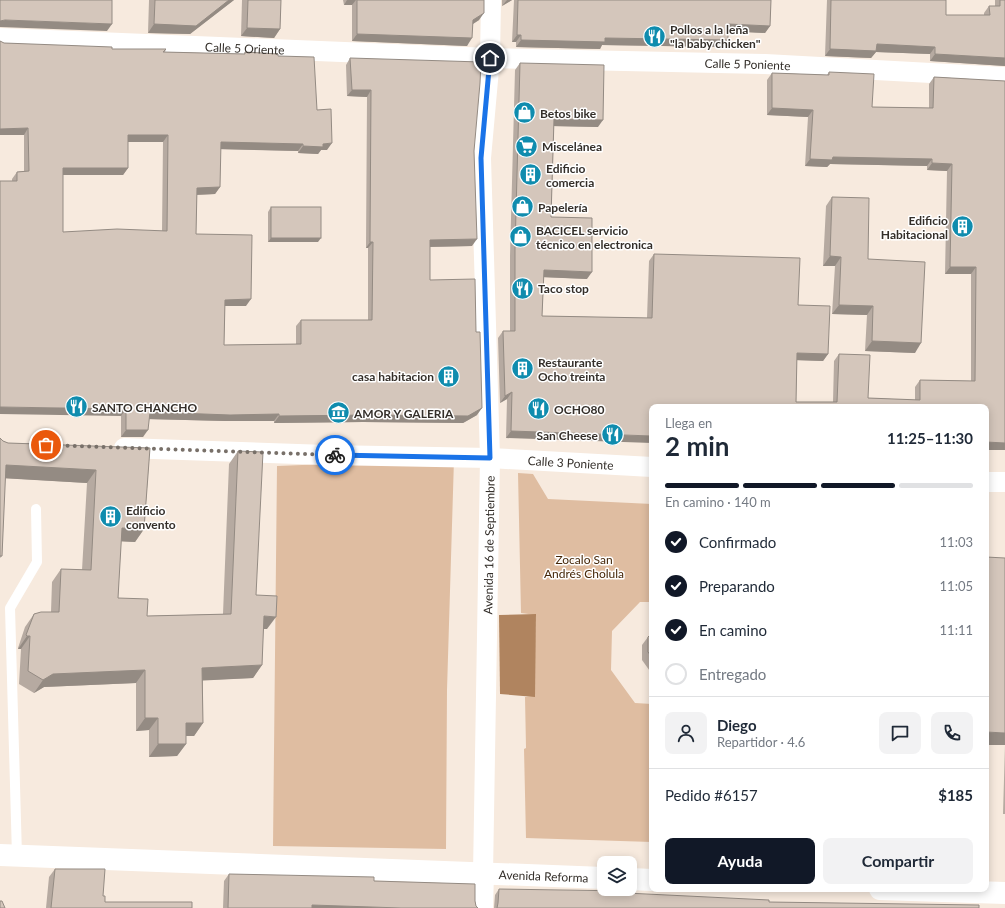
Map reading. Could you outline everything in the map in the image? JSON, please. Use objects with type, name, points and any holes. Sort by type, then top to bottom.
[{"type":"main road","name":"Avenida Reforma","points":[[8,855],[597,878]]},
{"type":"main road","points":[[482,908],[483,874]]},
{"type":"main road","points":[[637,879],[649,880]]},
{"type":"main road","points":[[974,892],[1005,893]]},
{"type":"street","name":"Avenida 16 de Septiembre","points":[[483,874],[490,458],[481,158],[490,58],[491,0]]},
{"type":"street","name":"Calle 5 Oriente","points":[[0,38],[490,58]]},
{"type":"street","name":"Calle 5 Poniente","points":[[490,58],[765,64],[1005,77]]},
{"type":"street","name":"Calle 3 Poniente","points":[[103,447],[327,455],[490,458],[649,467]]},
{"type":"street","points":[[989,482],[1005,482]]},
{"type":"lane","points":[[8,855],[10,608],[37,562],[36,509]]},
{"type":"green space","points":[[454,459],[447,690],[446,849],[273,846],[277,466]]},
{"type":"green space","name":"Zocalo San Andrés Cholula","points":[[518,473],[533,474],[548,499],[649,504],[649,602],[640,602],[612,631],[611,670],[635,703],[649,704],[649,842],[526,838],[524,749],[526,748],[525,697],[533,696],[536,615],[521,613]]},
{"type":"shaded area","points":[[536,614],[535,697],[500,694],[499,615]]},
{"type":"building","points":[[0,0],[112,0],[112,24],[0,21]]},
{"type":"building","points":[[155,0],[229,0],[196,26],[154,24]]},
{"type":"building","points":[[248,0],[281,0],[280,29],[247,28]]},
{"type":"building","points":[[357,0],[484,0],[484,13],[473,20],[472,38],[357,34]]},
{"type":"building","points":[[518,0],[771,0],[770,26],[728,24],[728,40],[605,38],[605,42],[521,40],[521,35],[517,35]]},
{"type":"building","points":[[831,0],[946,0],[946,15],[990,15],[989,6],[1000,6],[1000,0],[1005,0],[1005,58],[935,54],[935,47],[877,44],[876,51],[830,49]]},
{"type":"building","points":[[0,41],[4,43],[112,47],[112,49],[166,49],[163,52],[245,54],[245,52],[278,54],[278,56],[314,57],[317,110],[331,109],[332,143],[323,144],[323,147],[303,146],[303,144],[221,142],[220,187],[197,188],[196,234],[252,235],[251,299],[225,300],[224,345],[301,344],[301,320],[372,320],[373,242],[370,242],[371,90],[352,90],[350,58],[481,62],[474,151],[477,239],[430,240],[430,280],[475,279],[476,332],[480,332],[482,408],[468,416],[279,416],[279,414],[230,415],[150,412],[148,430],[126,430],[126,409],[0,407],[0,181],[17,181],[17,172],[29,171],[28,128],[0,129]],"holes":[[[128,135],[168,135],[167,231],[117,229],[63,232],[63,168],[128,168]]]},
{"type":"building","points":[[520,63],[604,65],[603,120],[554,119],[551,217],[592,218],[592,272],[544,270],[542,316],[652,318],[654,254],[800,258],[798,305],[830,306],[828,354],[797,353],[796,402],[837,402],[839,354],[870,355],[868,398],[920,400],[920,380],[975,381],[976,267],[950,267],[952,164],[932,163],[932,159],[833,157],[832,160],[810,159],[813,110],[772,108],[772,73],[829,75],[829,72],[874,74],[872,107],[933,108],[934,77],[1005,81],[1005,443],[989,442],[989,404],[649,404],[649,436],[511,431],[512,392],[505,396],[503,331],[515,331],[515,249]]},
{"type":"building","points":[[832,197],[869,198],[868,259],[925,262],[921,343],[872,341],[873,306],[839,305],[841,257],[830,256]]},
{"type":"building","points":[[271,207],[321,207],[321,238],[271,238]]},
{"type":"building","points":[[0,438],[8,443],[150,448],[144,529],[122,528],[118,598],[148,599],[147,616],[231,614],[238,451],[263,452],[256,595],[277,596],[276,617],[264,616],[262,665],[202,668],[203,723],[186,723],[186,744],[158,744],[158,718],[145,718],[145,670],[53,674],[43,680],[28,671],[30,636],[26,635],[34,614],[41,612],[59,612],[61,569],[91,570],[96,470],[6,465],[2,556],[0,556]]},
{"type":"building","points":[[989,557],[1005,558],[1005,733],[989,732]]},
{"type":"building","points":[[649,636],[649,653],[648,652]]},
{"type":"building","points":[[55,869],[105,869],[103,896],[105,896],[105,902],[192,902],[192,908],[51,908]]},
{"type":"building","points":[[229,874],[374,877],[374,881],[475,884],[475,901],[478,908],[401,908],[312,905],[312,908],[228,908]]},
{"type":"building","points":[[499,889],[597,891],[597,896],[637,896],[637,894],[769,900],[769,902],[979,905],[979,908],[497,908]]},
{"type":"building","points":[[0,901],[2,901],[5,908],[0,908]]},
{"type":"way so far","points":[[46,445],[335,455]]},
{"type":"place","name":"Pollos a la leña \"la baby chicken\"","points":[[655,36]]},
{"type":"place","name":"Betos bike","points":[[524,113]]},
{"type":"place","name":"Miscelánea","points":[[526,146]]},
{"type":"place","name":"Edificio comercia","points":[[530,175]]},
{"type":"place","name":"Papelería","points":[[523,207]]},
{"type":"place","name":"Edificio Habitacional","points":[[963,227]]},
{"type":"place","name":"BACICEL servicio técnico en electronica","points":[[521,237]]},
{"type":"place","name":"Taco stop","points":[[523,288]]},
{"type":"place","name":"Restaurante Ocho treinta","points":[[522,369]]},
{"type":"place","name":"casa habitacion","points":[[449,376]]},
{"type":"place","name":"SANTO CHANCHO","points":[[77,407]]},
{"type":"place","name":"OCHO80","points":[[539,409]]},
{"type":"place","name":"AMOR Y GALERIA","points":[[339,413]]},
{"type":"place","name":"San Cheese","points":[[613,435]]},
{"type":"place","name":"Edificio convento","points":[[111,517]]},
{"type":"route","points":[[335,455],[490,458],[481,158],[490,58]]}]
